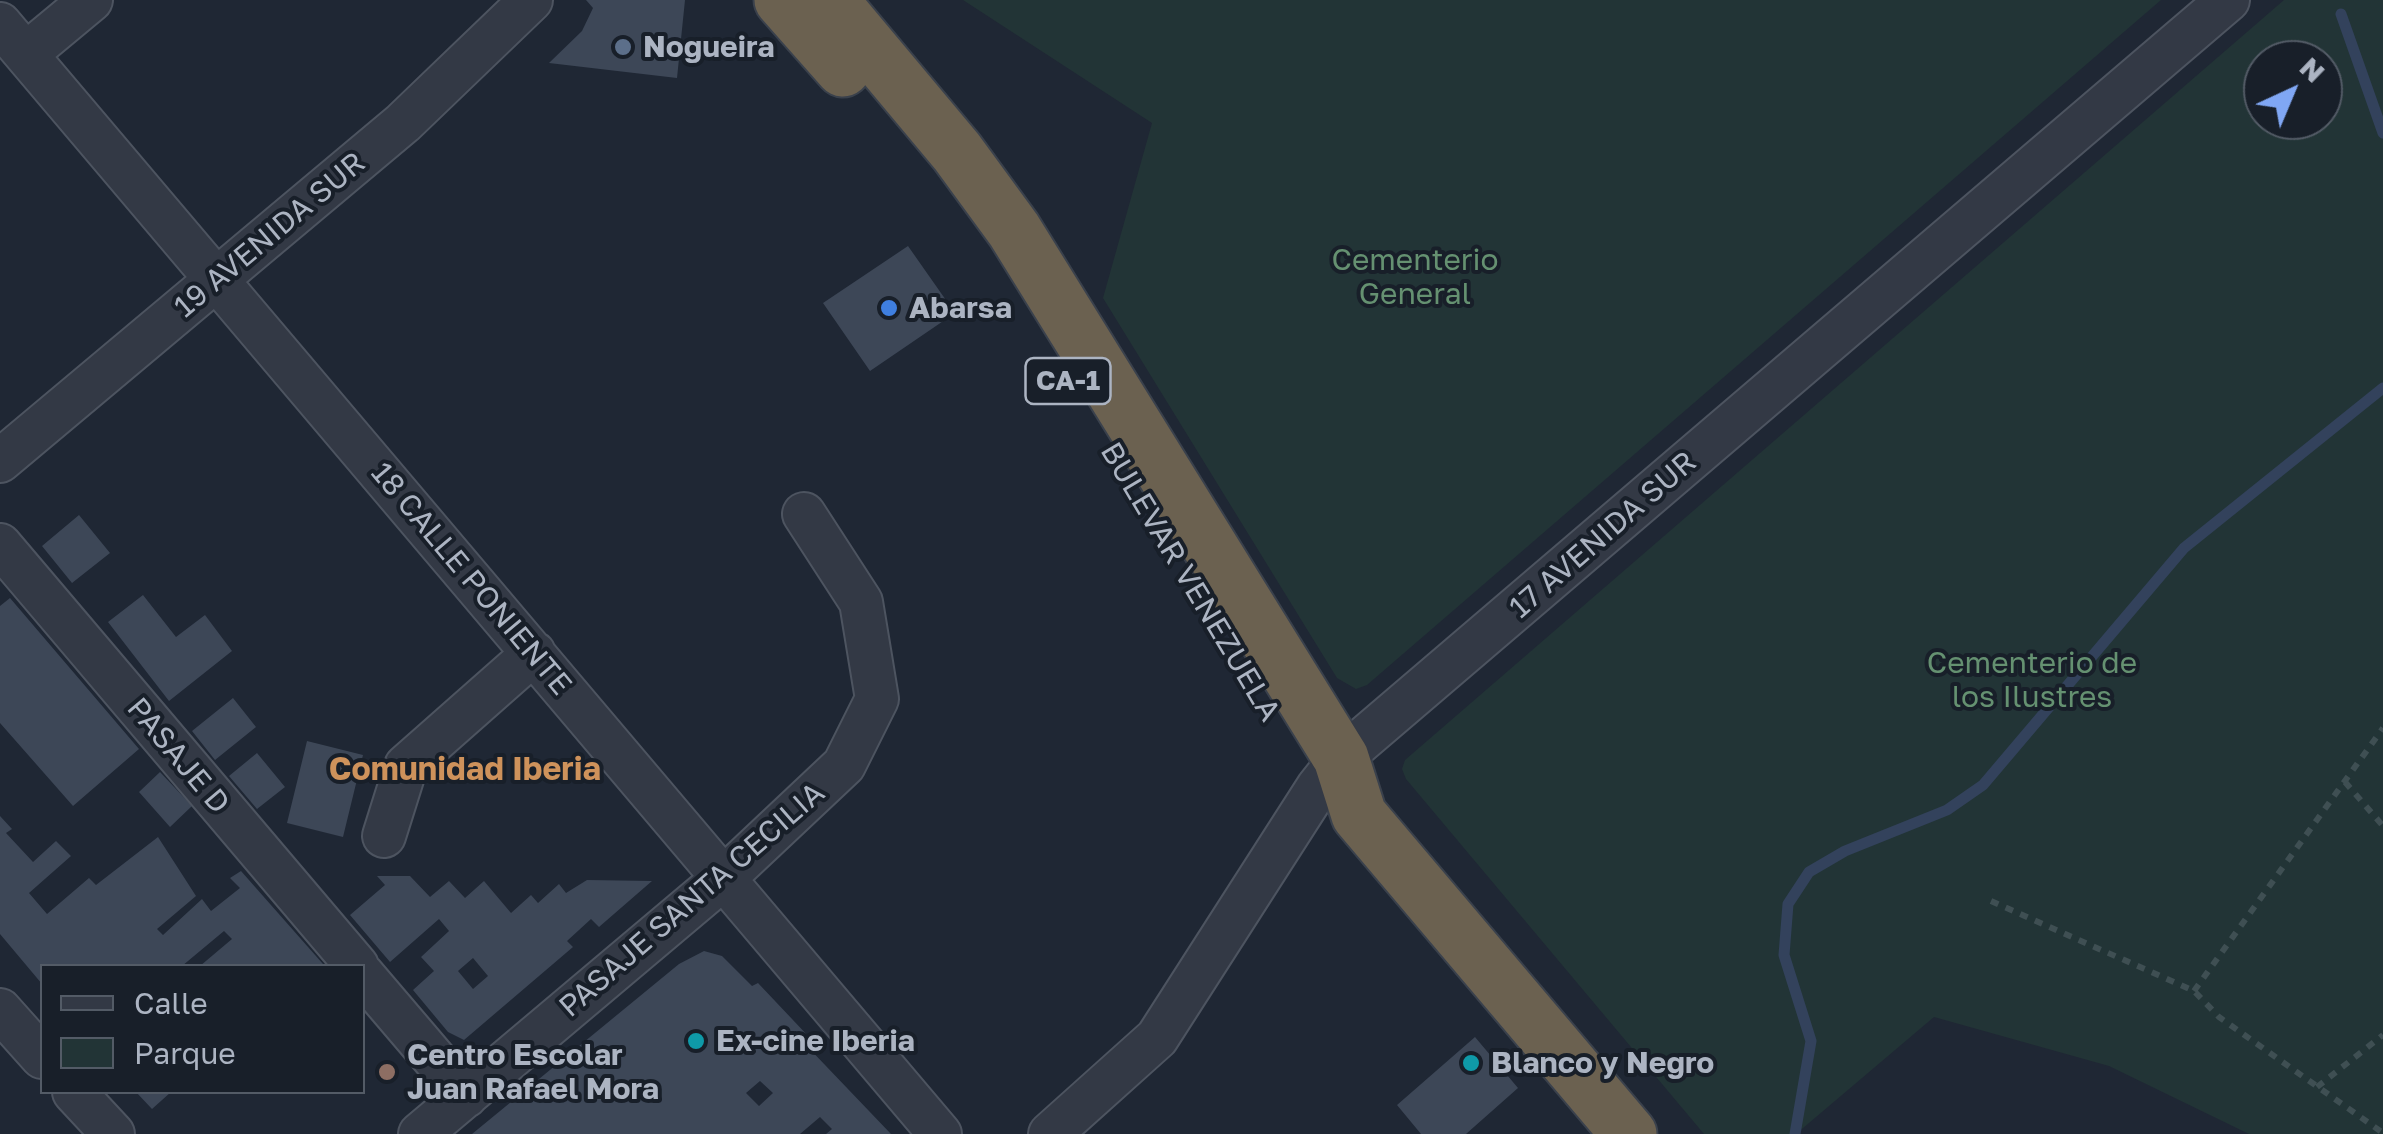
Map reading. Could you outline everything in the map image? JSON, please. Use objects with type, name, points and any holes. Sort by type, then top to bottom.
[{"type":"highway","name":"BULEVAR VENEZUELA","points":[[782,0],[930,172],[992,256],[1340,787],[1617,1125]]},
{"type":"highway","name":"BULEVAR VENEZUELA","points":[[830,0],[957,152],[1014,230],[1340,787]]},
{"type":"street","points":[[13,39],[91,0]]},
{"type":"street","name":"19 AVENIDA SUR","points":[[0,461],[403,123],[531,0]]},
{"type":"street","name":"17 AVENIDA SUR","points":[[1050,1134],[1115,1079],[1164,1028],[1340,787],[2228,0]]},
{"type":"street","name":"18 CALLE PONIENTE","points":[[13,39],[940,1134]]},
{"type":"street","name":"PASAJE SANTA CECILIA","points":[[420,1134],[725,877],[844,765],[876,699],[861,602],[804,514]]},
{"type":"street","name":"PASAJE D","points":[[0,546],[354,964]]},
{"type":"street","points":[[384,836],[406,766],[534,653]]},
{"type":"street","points":[[365,978],[466,1096]]},
{"type":"street","points":[[0,1010],[40,1055]]},
{"type":"street","points":[[76,1094],[113,1134]]},
{"type":"path","points":[[2194,990],[2383,728]]},
{"type":"path","points":[[2344,782],[2383,826]]},
{"type":"path","points":[[1992,900],[2194,990],[2219,1017],[2383,1134]]},
{"type":"path","points":[[2317,1088],[2383,1034]]},
{"type":"green space","name":"Cementerio General","points":[[963,0],[2161,0],[1367,685],[1356,689],[1337,678],[1103,298],[1152,123]]},
{"type":"green space","name":"Cementerio de los Ilustres","points":[[2284,0],[2383,0],[2383,1134],[2249,1134],[2109,1066],[1934,1017],[1796,1134],[1704,1134],[1406,779],[1402,769],[1405,760]]},
{"type":"building","name":"Nogueira","points":[[586,0],[685,0],[677,78],[549,63],[582,31],[593,8]]},
{"type":"building","name":"Abarsa","points":[[908,246],[955,313],[870,371],[823,303]]},
{"type":"building","points":[[79,515],[110,553],[72,583],[42,546]]},
{"type":"building","points":[[143,595],[176,637],[205,615],[232,651],[169,701],[108,622]]},
{"type":"building","points":[[10,598],[139,749],[73,806],[0,723],[0,606]]},
{"type":"building","points":[[233,698],[256,727],[215,760],[192,731]]},
{"type":"building","points":[[307,741],[363,755],[343,837],[287,823]]},
{"type":"building","points":[[257,753],[285,787],[257,809],[229,776]]},
{"type":"building","points":[[160,772],[192,806],[170,827],[139,792]]},
{"type":"building","points":[[0,816],[12,829],[6,833],[33,862],[56,841],[71,856],[29,893],[47,914],[89,878],[96,885],[158,837],[196,896],[157,929],[163,935],[202,899],[211,911],[240,888],[230,878],[241,871],[323,964],[202,964],[232,939],[224,931],[184,964],[40,964],[40,982],[0,934]]},
{"type":"building","points":[[377,876],[410,876],[430,897],[449,881],[465,898],[484,881],[511,913],[531,895],[538,903],[559,884],[566,893],[587,880],[652,881],[599,927],[591,919],[567,941],[573,947],[464,1040],[448,1032],[413,990],[434,971],[421,957],[449,931],[439,919],[390,962],[350,915],[385,885]],"holes":[[[473,958],[488,976],[473,989],[458,971]]]},
{"type":"building","name":"Ex-cine Iberia","points":[[704,951],[722,956],[752,986],[758,983],[810,1038],[804,1043],[891,1134],[826,1134],[832,1129],[820,1117],[800,1134],[472,1134],[679,964]],"holes":[[[760,1081],[773,1093],[759,1106],[746,1093]]]},
{"type":"building","name":"Blanco y Negro","points":[[1475,1037],[1518,1088],[1466,1134],[1421,1134],[1397,1105]]},
{"type":"building","points":[[138,1094],[169,1094],[152,1109]]},
{"type":"waterway","points":[[2341,14],[2383,133]]},
{"type":"waterway","points":[[1795,1134],[1811,1041],[1784,955],[1788,904],[1809,872],[1845,851],[1947,810],[1983,785],[2184,548],[2383,388]]},
{"type":"place","name":"Nogueira","points":[[623,47]]},
{"type":"place","name":"Abarsa","points":[[889,308]]},
{"type":"place","name":"Ex-cine Iberia","points":[[696,1041]]},
{"type":"place","name":"Blanco y Negro","points":[[1471,1063]]},
{"type":"place","name":"Centro Escolar Juan Rafael Mora","points":[[387,1072]]},
{"type":"district","name":"Comunidad Iberia","points":[[465,770]]}]
